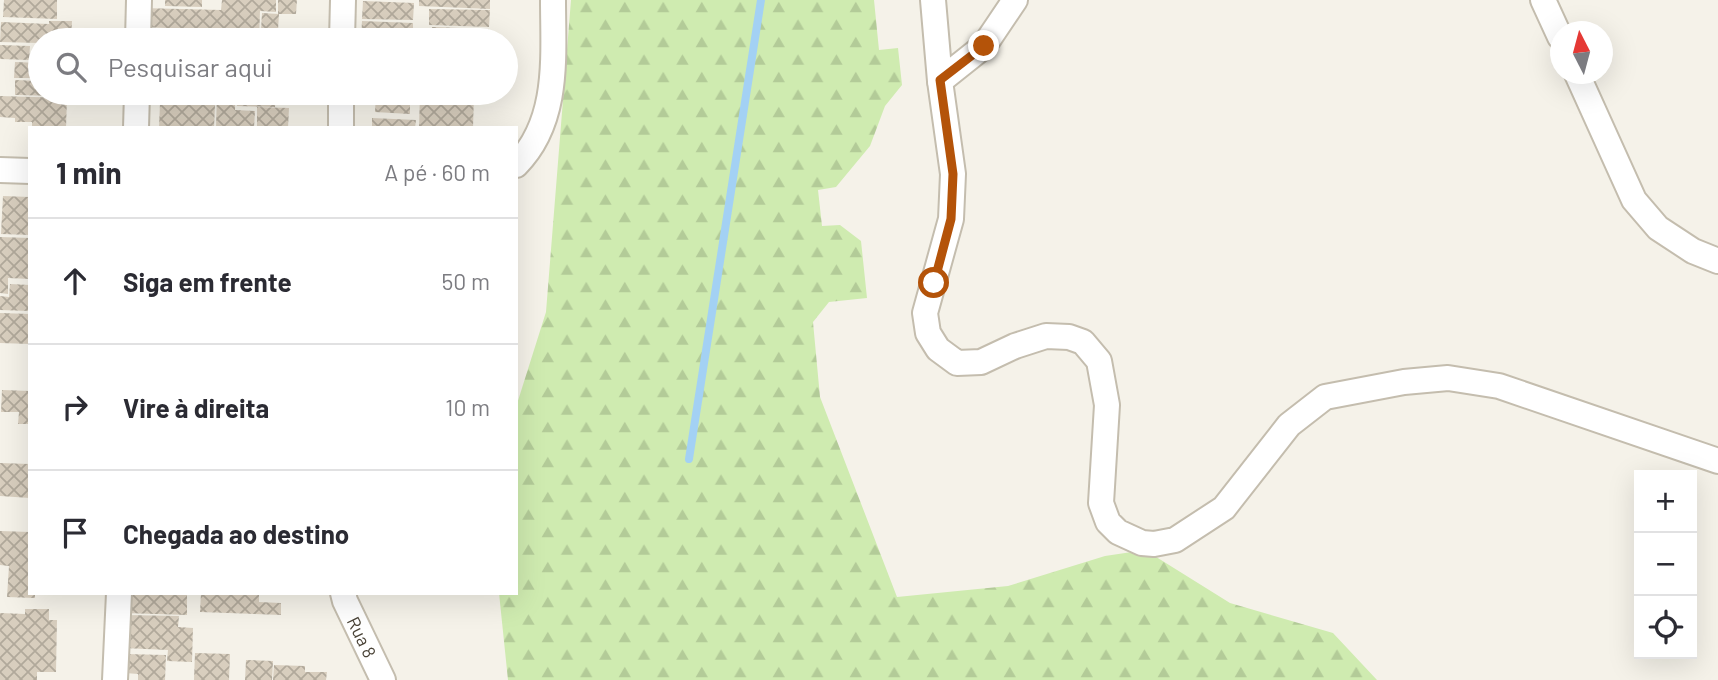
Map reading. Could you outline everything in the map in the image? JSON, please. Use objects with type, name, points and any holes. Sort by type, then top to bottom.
[{"type":"street","points":[[138,28],[139,0]]},
{"type":"street","points":[[342,28],[343,0]]},
{"type":"street","points":[[518,161],[541,129],[553,86],[552,0]]},
{"type":"street","points":[[933,0],[940,80],[953,174],[951,219],[925,313],[928,333],[938,349],[957,363],[981,362],[1015,346],[1046,336],[1069,337],[1083,342],[1099,361],[1107,405],[1101,503],[1108,522],[1118,532],[1154,544],[1175,540],[1224,508],[1289,425],[1325,397],[1404,382],[1448,379],[1499,386],[1718,461]]},
{"type":"street","points":[[940,80],[984,46],[1015,0]]},
{"type":"street","points":[[1544,0],[1553,21]]},
{"type":"street","points":[[1582,84],[1634,200],[1658,228],[1693,251],[1718,261]]},
{"type":"street","points":[[136,126],[137,105]]},
{"type":"street","points":[[341,105],[341,126]]},
{"type":"street","points":[[0,170],[28,171]]},
{"type":"street","points":[[115,680],[119,595]]},
{"type":"street","name":"Rua 8","points":[[344,595],[383,680]]},
{"type":"green space","points":[[571,0],[874,0],[879,50],[898,48],[902,85],[885,106],[870,146],[836,187],[818,190],[822,226],[840,225],[861,241],[867,298],[829,302],[813,322],[820,397],[897,597],[1008,586],[1105,556],[1145,550],[1230,603],[1333,633],[1377,680],[508,680],[499,595],[518,595],[518,401],[546,312]]},
{"type":"building","points":[[4,0],[57,0],[57,19],[3,17]]},
{"type":"building","points":[[165,0],[202,0],[202,7],[165,6]]},
{"type":"building","points":[[222,0],[276,0],[276,12],[260,11],[259,28],[141,27],[142,8],[221,10]]},
{"type":"building","points":[[278,0],[297,0],[296,14],[278,14]]},
{"type":"building","points":[[419,0],[490,0],[490,9],[419,6]]},
{"type":"building","points":[[363,1],[414,3],[413,20],[362,19]]},
{"type":"building","points":[[429,9],[490,10],[489,27],[429,25]]},
{"type":"building","points":[[262,13],[279,14],[278,28],[261,28]]},
{"type":"building","points":[[49,21],[72,21],[72,28],[28,28],[28,43],[0,42],[1,22],[49,24]]},
{"type":"building","points":[[362,21],[413,23],[413,28],[362,28]]},
{"type":"building","points":[[0,45],[28,46],[28,60],[0,59]]},
{"type":"building","points":[[15,62],[28,63],[28,78],[14,78]]},
{"type":"building","points":[[15,80],[28,81],[28,95],[15,95]]},
{"type":"building","points":[[0,96],[28,97],[28,105],[67,105],[66,126],[32,126],[32,122],[15,122],[15,118],[0,117]]},
{"type":"building","points":[[160,105],[215,105],[214,126],[159,126]]},
{"type":"building","points":[[217,105],[235,105],[235,110],[255,111],[254,126],[216,126]]},
{"type":"building","points":[[237,105],[275,105],[275,107]]},
{"type":"building","points":[[375,105],[410,105],[410,114],[375,112]]},
{"type":"building","points":[[420,105],[474,105],[473,126],[419,126]]},
{"type":"building","points":[[257,107],[289,108],[288,126],[257,126]]},
{"type":"building","points":[[372,118],[416,120],[415,126],[372,126]]},
{"type":"building","points":[[3,196],[28,197],[28,235],[1,234]]},
{"type":"building","points":[[0,237],[28,238],[28,279],[8,278],[8,294],[0,293]]},
{"type":"building","points":[[10,284],[28,285],[28,311],[0,310],[0,296],[9,297]]},
{"type":"building","points":[[0,313],[28,314],[28,344],[0,343]]},
{"type":"building","points":[[2,390],[28,391],[28,424],[18,424],[19,412],[1,412]]},
{"type":"building","points":[[0,463],[28,464],[28,498],[0,496]]},
{"type":"building","points":[[0,531],[28,532],[28,595],[35,595],[35,598],[7,597],[9,566],[0,565]]},
{"type":"building","points":[[124,595],[187,595],[187,615],[124,613]]},
{"type":"building","points":[[201,595],[259,595],[259,602],[281,603],[281,615],[200,612]]},
{"type":"building","points":[[25,609],[49,609],[49,620],[57,620],[56,672],[37,672],[37,680],[0,680],[0,613],[25,614]]},
{"type":"building","points":[[124,615],[179,616],[178,627],[193,628],[192,662],[167,661],[168,650],[123,648]]},
{"type":"building","points":[[195,653],[230,654],[229,680],[194,680]]},
{"type":"building","points":[[125,654],[166,655],[165,680],[138,680],[138,674],[125,673]]},
{"type":"building","points":[[246,660],[273,661],[272,680],[245,680]]},
{"type":"building","points":[[274,665],[305,666],[305,672],[327,672],[326,680],[273,680]]},
{"type":"waterway","points":[[689,459],[761,0]]},
{"type":"route","points":[[934,283],[951,219],[953,174],[940,80],[984,46]]}]
